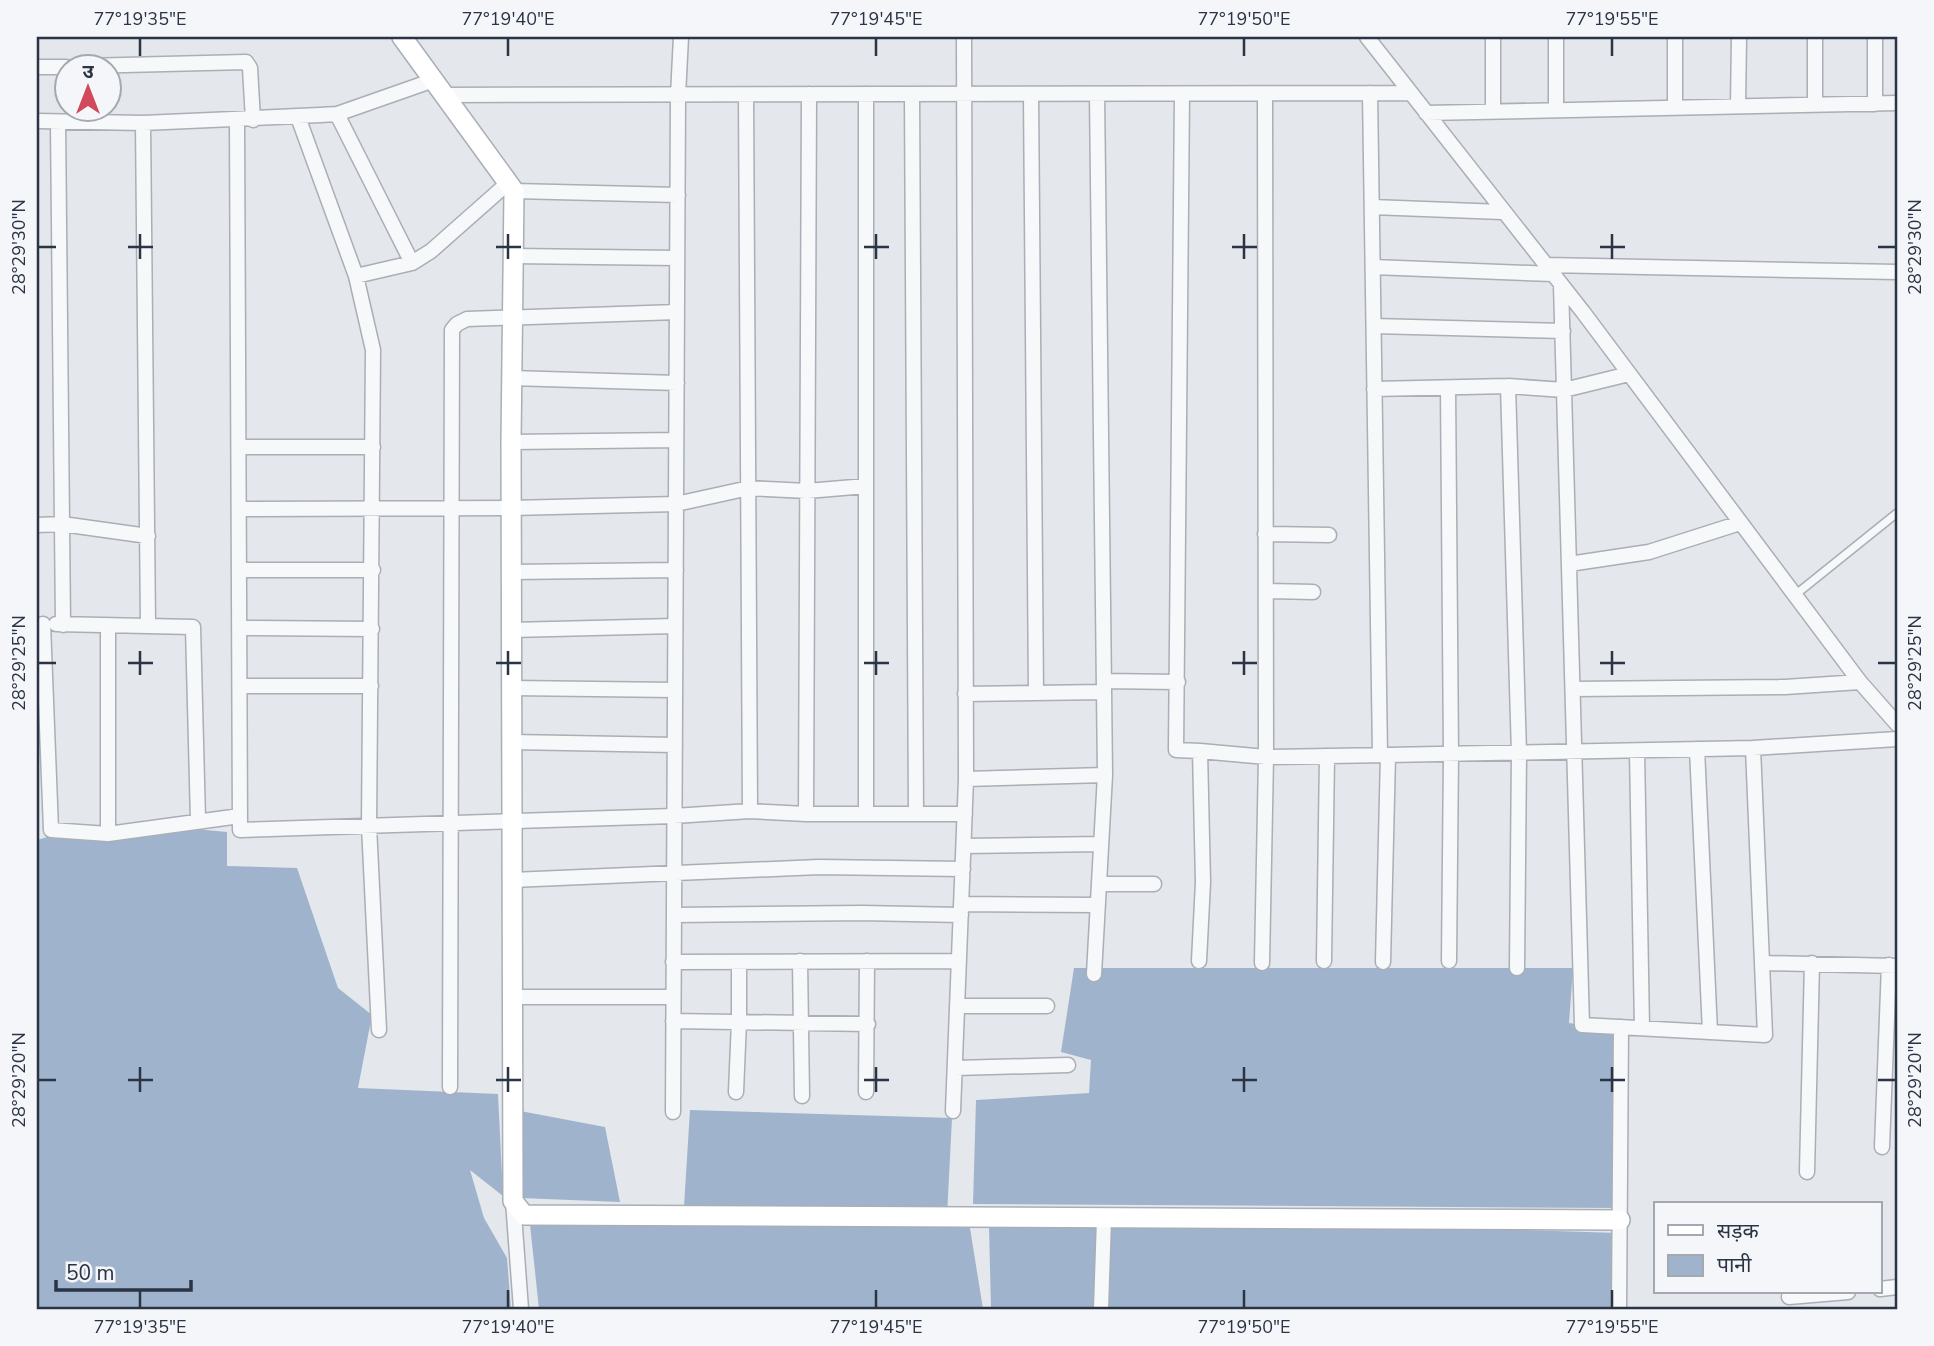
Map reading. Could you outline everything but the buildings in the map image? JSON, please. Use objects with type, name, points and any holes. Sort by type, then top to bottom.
[{"type":"street","points":[[402,37],[511,187],[513,1201],[521,1309]]},
{"type":"street","points":[[673,1112],[678,95],[681,37]]},
{"type":"street","points":[[953,1111],[966,779],[964,37]]},
{"type":"street","points":[[1367,37],[1554,275],[1860,682],[1897,724]]},
{"type":"street","points":[[1493,37],[1493,111]]},
{"type":"street","points":[[1556,37],[1556,110]]},
{"type":"street","points":[[1675,37],[1675,108]]},
{"type":"street","points":[[1738,106],[1739,37]]},
{"type":"street","points":[[1815,37],[1815,105]]},
{"type":"street","points":[[1875,37],[1875,104]]},
{"type":"street","points":[[122,65],[246,62],[250,68],[253,120]]},
{"type":"street","points":[[63,625],[58,122],[253,120],[337,114],[439,88],[678,95],[1411,93]]},
{"type":"street","points":[[1262,963],[1266,758],[1265,93]]},
{"type":"street","points":[[1370,93],[1374,389],[1384,755],[1383,962]]},
{"type":"street","points":[[806,814],[809,94]]},
{"type":"street","points":[[866,94],[866,814]]},
{"type":"street","points":[[912,94],[916,814]]},
{"type":"street","points":[[1031,94],[1036,693]]},
{"type":"street","points":[[1094,974],[1105,775],[1097,94]]},
{"type":"street","points":[[1182,94],[1177,750],[1266,758],[1753,748],[1897,738]]},
{"type":"street","points":[[746,95],[750,811]]},
{"type":"street","points":[[1426,113],[1897,103]]},
{"type":"street","points":[[337,114],[412,263]]},
{"type":"street","points":[[298,117],[356,276],[373,350],[369,826],[379,1030]]},
{"type":"street","points":[[237,120],[240,830],[674,816],[750,811],[806,814],[965,814]]},
{"type":"street","points":[[143,123],[148,626]]},
{"type":"street","points":[[356,276],[412,263],[511,187],[678,195]]},
{"type":"street","points":[[1372,207],[1502,212]]},
{"type":"street","points":[[513,256],[677,258]]},
{"type":"street","points":[[1373,267],[1554,275],[1897,272]]},
{"type":"street","points":[[1554,275],[1563,331],[1582,1025],[1765,1035],[1753,748]]},
{"type":"street","points":[[450,1087],[452,330],[467,319],[677,312]]},
{"type":"street","points":[[1374,326],[1563,331]]},
{"type":"street","points":[[1374,389],[1508,386],[1564,390],[1629,374]]},
{"type":"street","points":[[511,377],[677,383]]},
{"type":"street","points":[[1508,386],[1519,753],[1517,968]]},
{"type":"street","points":[[1447,388],[1451,754],[1449,961]]},
{"type":"street","points":[[511,442],[676,440]]},
{"type":"street","points":[[240,447],[373,447]]},
{"type":"street","points":[[240,509],[511,508],[676,504],[749,488],[807,491],[866,486]]},
{"type":"street","points":[[1569,564],[1649,552],[1740,523]]},
{"type":"street","points":[[37,525],[62,524],[148,536]]},
{"type":"street","points":[[1265,534],[1329,535]]},
{"type":"street","points":[[240,570],[373,570]]},
{"type":"street","points":[[511,572],[676,570]]},
{"type":"street","points":[[1266,591],[1313,592]]},
{"type":"street","points":[[198,820],[193,627],[40,624],[51,830],[108,834],[240,816]]},
{"type":"street","points":[[108,625],[108,834]]},
{"type":"street","points":[[511,630],[675,625]]},
{"type":"street","points":[[240,628],[372,629]]},
{"type":"street","points":[[965,694],[1036,693],[1178,682]]},
{"type":"street","points":[[1573,689],[1785,687],[1860,682]]},
{"type":"street","points":[[240,685],[371,685]]},
{"type":"street","points":[[512,688],[675,690]]},
{"type":"street","points":[[512,742],[675,745]]},
{"type":"street","points":[[1697,749],[1710,1032]]},
{"type":"street","points":[[1199,961],[1203,882],[1200,751]]},
{"type":"street","points":[[1637,751],[1642,1028]]},
{"type":"street","points":[[1324,961],[1327,756]]},
{"type":"street","points":[[966,779],[1105,775]]},
{"type":"street","points":[[964,846],[1101,844]]},
{"type":"street","points":[[512,880],[819,867],[963,869]]},
{"type":"street","points":[[1099,884],[1154,884]]},
{"type":"street","points":[[674,915],[862,913],[1098,905]]},
{"type":"street","points":[[800,961],[802,1096]]},
{"type":"street","points":[[866,1092],[867,961]]},
{"type":"street","points":[[673,962],[959,961]]},
{"type":"street","points":[[736,1092],[739,962]]},
{"type":"street","points":[[1762,963],[1893,966],[1882,1147]]},
{"type":"street","points":[[1807,1172],[1812,963]]},
{"type":"street","points":[[513,996],[673,997]]},
{"type":"street","points":[[957,1006],[1047,1006]]},
{"type":"street","points":[[673,1021],[868,1024]]},
{"type":"street","points":[[1619,1309],[1621,1027]]},
{"type":"street","points":[[955,1068],[1068,1066]]},
{"type":"street","points":[[513,1201],[524,1215],[1620,1220]]},
{"type":"street","points":[[1101,1309],[1104,1219]]},
{"type":"street","points":[[1789,1297],[1824,1294]]},
{"type":"lane","points":[[1794,595],[1897,513]]},
{"type":"water","points":[[174,827],[227,832],[227,866],[297,868],[338,988],[372,1015],[358,1088],[498,1094],[503,1196],[470,1170],[484,1218],[507,1258],[511,1309],[37,1309],[37,840],[58,834]]},
{"type":"water","points":[[1074,968],[1573,968],[1569,1023],[1624,1032],[1622,1208],[973,1204],[976,1100],[1089,1093],[1091,1060],[1061,1052]]},
{"type":"water","points":[[515,1110],[605,1127],[620,1202],[521,1198]]},
{"type":"water","points":[[690,1110],[952,1118],[947,1216],[684,1206]]},
{"type":"water","points":[[528,1206],[970,1228],[983,1309],[539,1309]]},
{"type":"water","points":[[989,1227],[1466,1228],[1619,1233],[1611,1309],[991,1309]]}]
